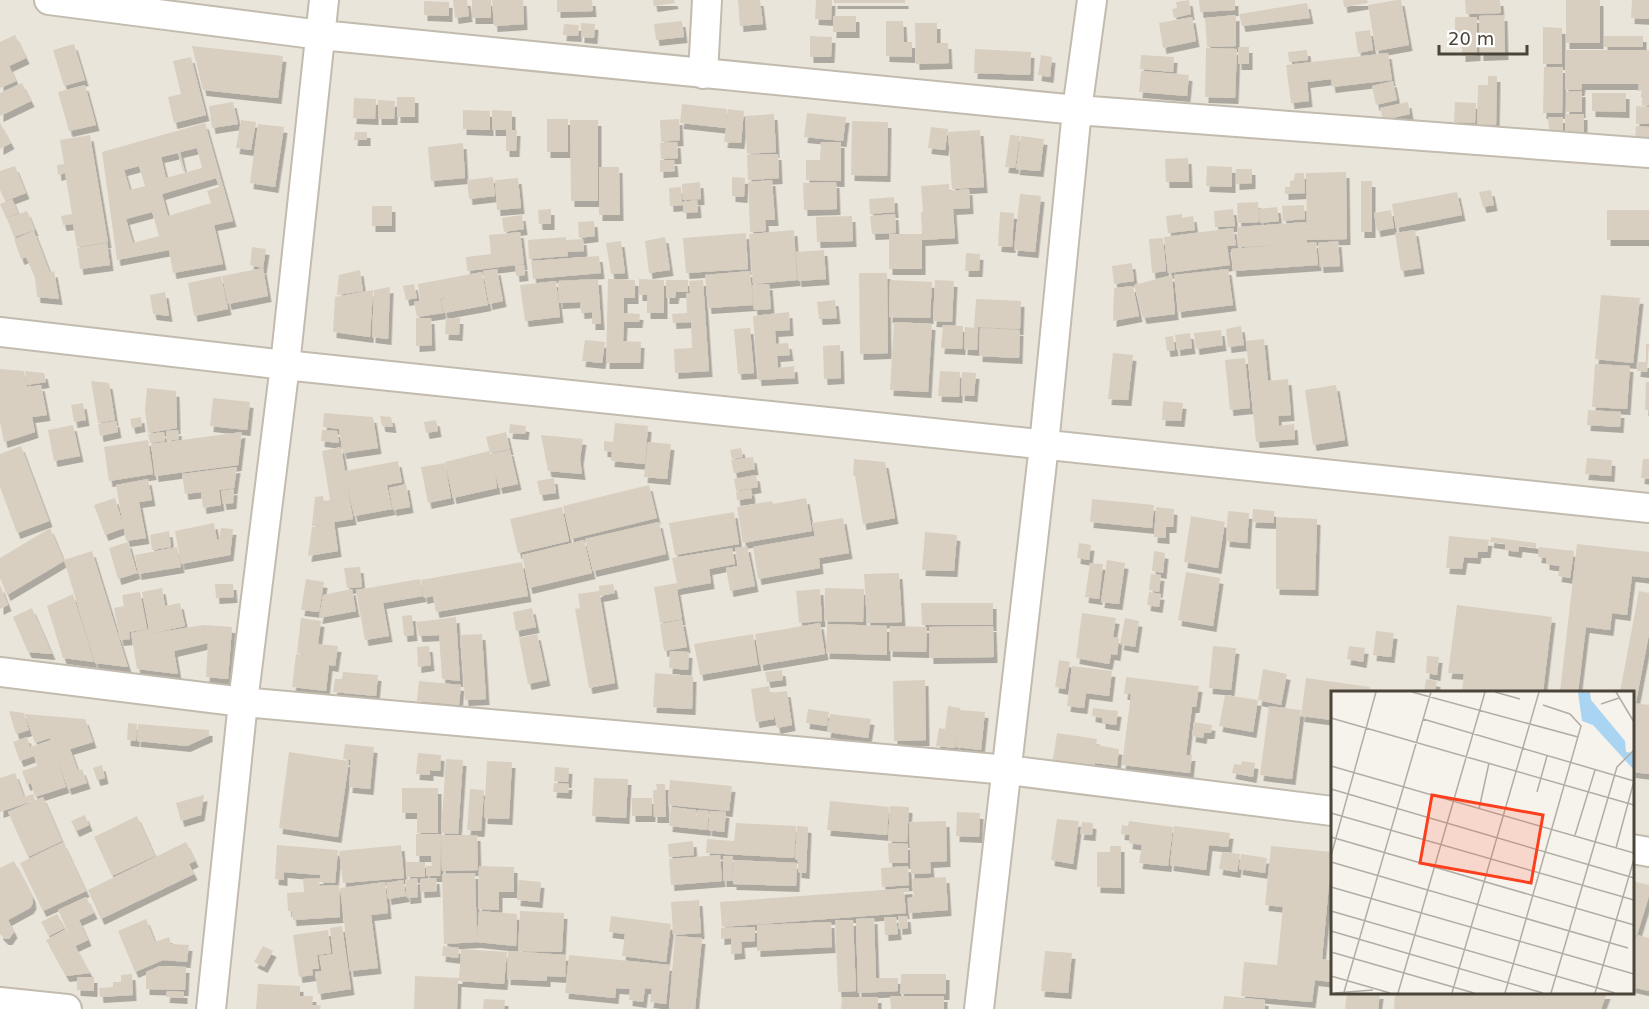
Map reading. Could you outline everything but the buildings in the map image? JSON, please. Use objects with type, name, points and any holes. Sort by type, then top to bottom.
[{"type":"street","points":[[49,0],[321,35],[1077,110],[1649,153]]},
{"type":"street","points":[[211,1009],[243,702],[285,365],[324,0]]},
{"type":"street","points":[[703,74],[707,0]]},
{"type":"street","points":[[979,1009],[1044,445],[1077,110],[1092,0]]},
{"type":"street","points":[[0,332],[285,365],[1649,508]]},
{"type":"street","points":[[0,672],[243,702],[1008,770],[1331,812]]},
{"type":"street","points":[[1634,849],[1649,852]]},
{"type":"street","points":[[0,1002],[67,1009]]},
{"type":"shaded area","points":[[0,0],[1649,0],[1649,1009],[0,1009]]}]
